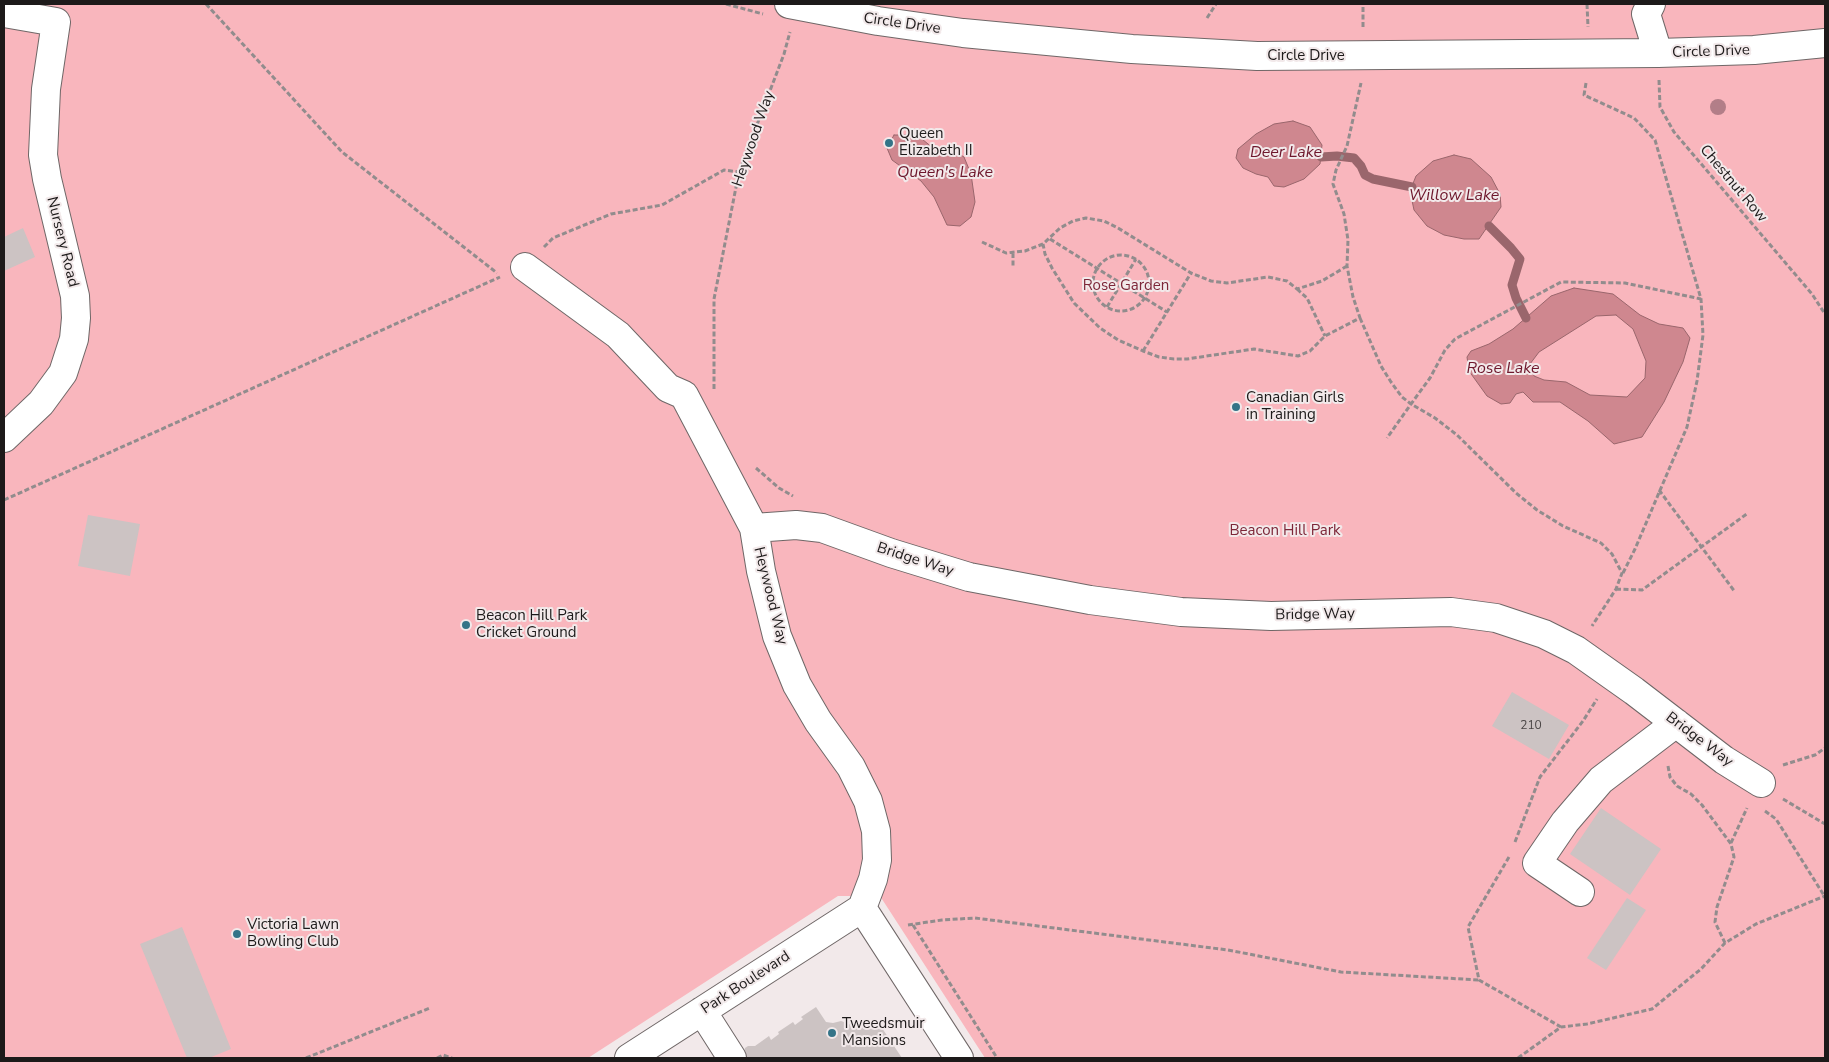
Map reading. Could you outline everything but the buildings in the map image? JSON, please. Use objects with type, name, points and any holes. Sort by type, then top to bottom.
[{"type":"street","name":"Circle Drive","points":[[789,4],[878,21],[963,32],[1132,49],[1257,56],[1658,53],[1754,50],[1825,44]]},
{"type":"street","points":[[1651,4],[1646,14],[1658,53]]},
{"type":"street","name":"Nursery Road","points":[[4,14],[12,13],[56,22],[45,97],[43,155],[75,296],[76,318],[74,339],[63,373],[41,403],[4,438]]},
{"type":"street","name":"Heywood Way","points":[[525,267],[618,335],[668,388],[684,395],[754,528],[761,571],[777,636],[797,685],[818,722],[851,767],[868,801],[876,831],[877,860],[862,908]]},
{"type":"street","name":"Bridge Way","points":[[754,528],[796,525],[822,528],[891,553],[969,577],[1090,600],[1181,612],[1271,616],[1451,612],[1496,618],[1544,634],[1576,650],[1634,691],[1724,760],[1763,784]]},
{"type":"street","points":[[1580,892],[1537,863],[1565,822],[1601,780],[1676,723]]},
{"type":"street","points":[[862,908],[959,1058]]},
{"type":"street","name":"Park Boulevard","points":[[629,1058],[862,908]]},
{"type":"street","points":[[702,1011],[732,1058]]},
{"type":"path","points":[[4,500],[501,276],[342,152],[206,4]]},
{"type":"path","points":[[1207,18],[1216,4]]},
{"type":"path","points":[[1576,650],[1616,589],[1687,427],[1697,382],[1703,335],[1701,299],[1655,140],[1634,118],[1584,95],[1589,53]]},
{"type":"path","name":"Chestnut Row","points":[[1658,53],[1660,107],[1674,132],[1812,294],[1825,314]]},
{"type":"path","name":"Heywood Way","points":[[717,398],[714,389],[714,299],[739,172],[784,54]]},
{"type":"path","points":[[1347,146],[1336,170],[1333,184],[1344,214],[1348,240],[1347,266],[1353,297],[1360,318],[1390,382],[1402,397],[1457,435],[1537,510],[1563,526],[1601,543],[1612,554],[1622,574]]},
{"type":"path","points":[[525,267],[554,238],[611,214],[662,205],[724,170],[739,172]]},
{"type":"path","points":[[982,242],[1006,253],[1013,253],[1025,251],[1043,244],[1060,228],[1073,221],[1086,218],[1104,222],[1125,232],[1191,273],[1212,282],[1227,283],[1268,277],[1287,281],[1307,298],[1325,336]]},
{"type":"path","points":[[1050,239],[1167,312]]},
{"type":"path","points":[[1043,244],[1045,254],[1052,268],[1074,302],[1100,328],[1118,340],[1159,357],[1187,359],[1254,349],[1298,356],[1310,351],[1325,336],[1360,318]]},
{"type":"path","points":[[1013,253],[1014,267]]},
{"type":"path","points":[[1122,255],[1136,259],[1142,265],[1149,281],[1148,290],[1144,298],[1139,304],[1123,311],[1115,310],[1101,303],[1094,290],[1094,275],[1097,268],[1108,258],[1115,256],[1122,255]]},
{"type":"path","points":[[1107,307],[1136,259]]},
{"type":"path","points":[[1297,289],[1322,281],[1347,266]]},
{"type":"path","points":[[1143,351],[1191,273]]},
{"type":"path","points":[[1387,438],[1430,378],[1445,350],[1455,339],[1561,282],[1624,283],[1701,299]]},
{"type":"path","points":[[752,464],[779,488],[811,509],[822,528]]},
{"type":"path","points":[[1659,490],[1735,592]]},
{"type":"path","points":[[1616,589],[1642,590],[1748,513]]},
{"type":"path","points":[[1725,943],[1715,922],[1717,907],[1734,857],[1731,844],[1763,784],[1816,755],[1825,748]]},
{"type":"path","points":[[1763,784],[1790,805],[1825,824]]},
{"type":"path","points":[[1518,1058],[1561,1027],[1587,1024],[1652,1009],[1700,969],[1725,943],[1756,924],[1825,896],[1776,819],[1763,810]]},
{"type":"path","points":[[905,925],[975,918],[1228,950],[1341,972],[1479,980]]},
{"type":"path","points":[[913,925],[998,1058]]},
{"type":"path","points":[[306,1058],[430,1008]]},
{"type":"path","points":[[437,1058],[443,1055],[452,1058]]},
{"type":"green space","name":"Beacon Hill Park","points":[[4,4],[1825,4],[1825,1058],[985,1058],[880,896],[838,896],[588,1058],[4,1058]]},
{"type":"water","name":"Deer Lake","points":[[1293,121],[1310,127],[1322,145],[1320,164],[1304,179],[1284,187],[1274,186],[1268,177],[1243,168],[1236,158],[1238,149],[1256,134],[1274,124]]},
{"type":"water","name":"Queen's Lake","points":[[894,135],[917,135],[933,148],[951,149],[964,157],[971,174],[975,202],[971,217],[960,226],[947,225],[934,197],[921,181],[892,160],[887,148]]},
{"type":"water","name":"Willow Lake","points":[[1454,155],[1471,159],[1491,177],[1500,194],[1501,207],[1479,239],[1464,239],[1444,235],[1427,226],[1414,210],[1410,191],[1416,176],[1433,161]]},
{"type":"water","name":"Rose Lake","points":[[1574,288],[1613,294],[1640,315],[1659,324],[1683,328],[1690,338],[1683,362],[1664,402],[1642,437],[1614,444],[1588,421],[1560,402],[1533,402],[1523,392],[1516,394],[1510,403],[1501,404],[1487,396],[1469,371],[1467,357],[1471,351],[1489,344],[1513,329],[1551,296]],"holes":[[[1616,315],[1633,329],[1646,361],[1645,378],[1627,397],[1590,395],[1566,382],[1544,380],[1534,376],[1530,364],[1539,352],[1596,316]]]},
{"type":"waterway","points":[[1321,157],[1354,158],[1361,166],[1365,175],[1373,179],[1412,187]]},
{"type":"waterway","points":[[1489,226],[1520,259],[1512,285],[1526,318]]},
{"type":"place","name":"Queen Elizabeth II","points":[[889,143]]},
{"type":"place","name":"Canadian Girls in Training","points":[[1236,407]]},
{"type":"place","name":"Beacon Hill Park Cricket Ground","points":[[466,625]]},
{"type":"place","name":"Victoria Lawn Bowling Club","points":[[237,934]]},
{"type":"place","name":"Tweedsmuir Mansions","points":[[832,1033]]},
{"type":"park label","name":"Rose Garden","points":[[1126,286]]}]
